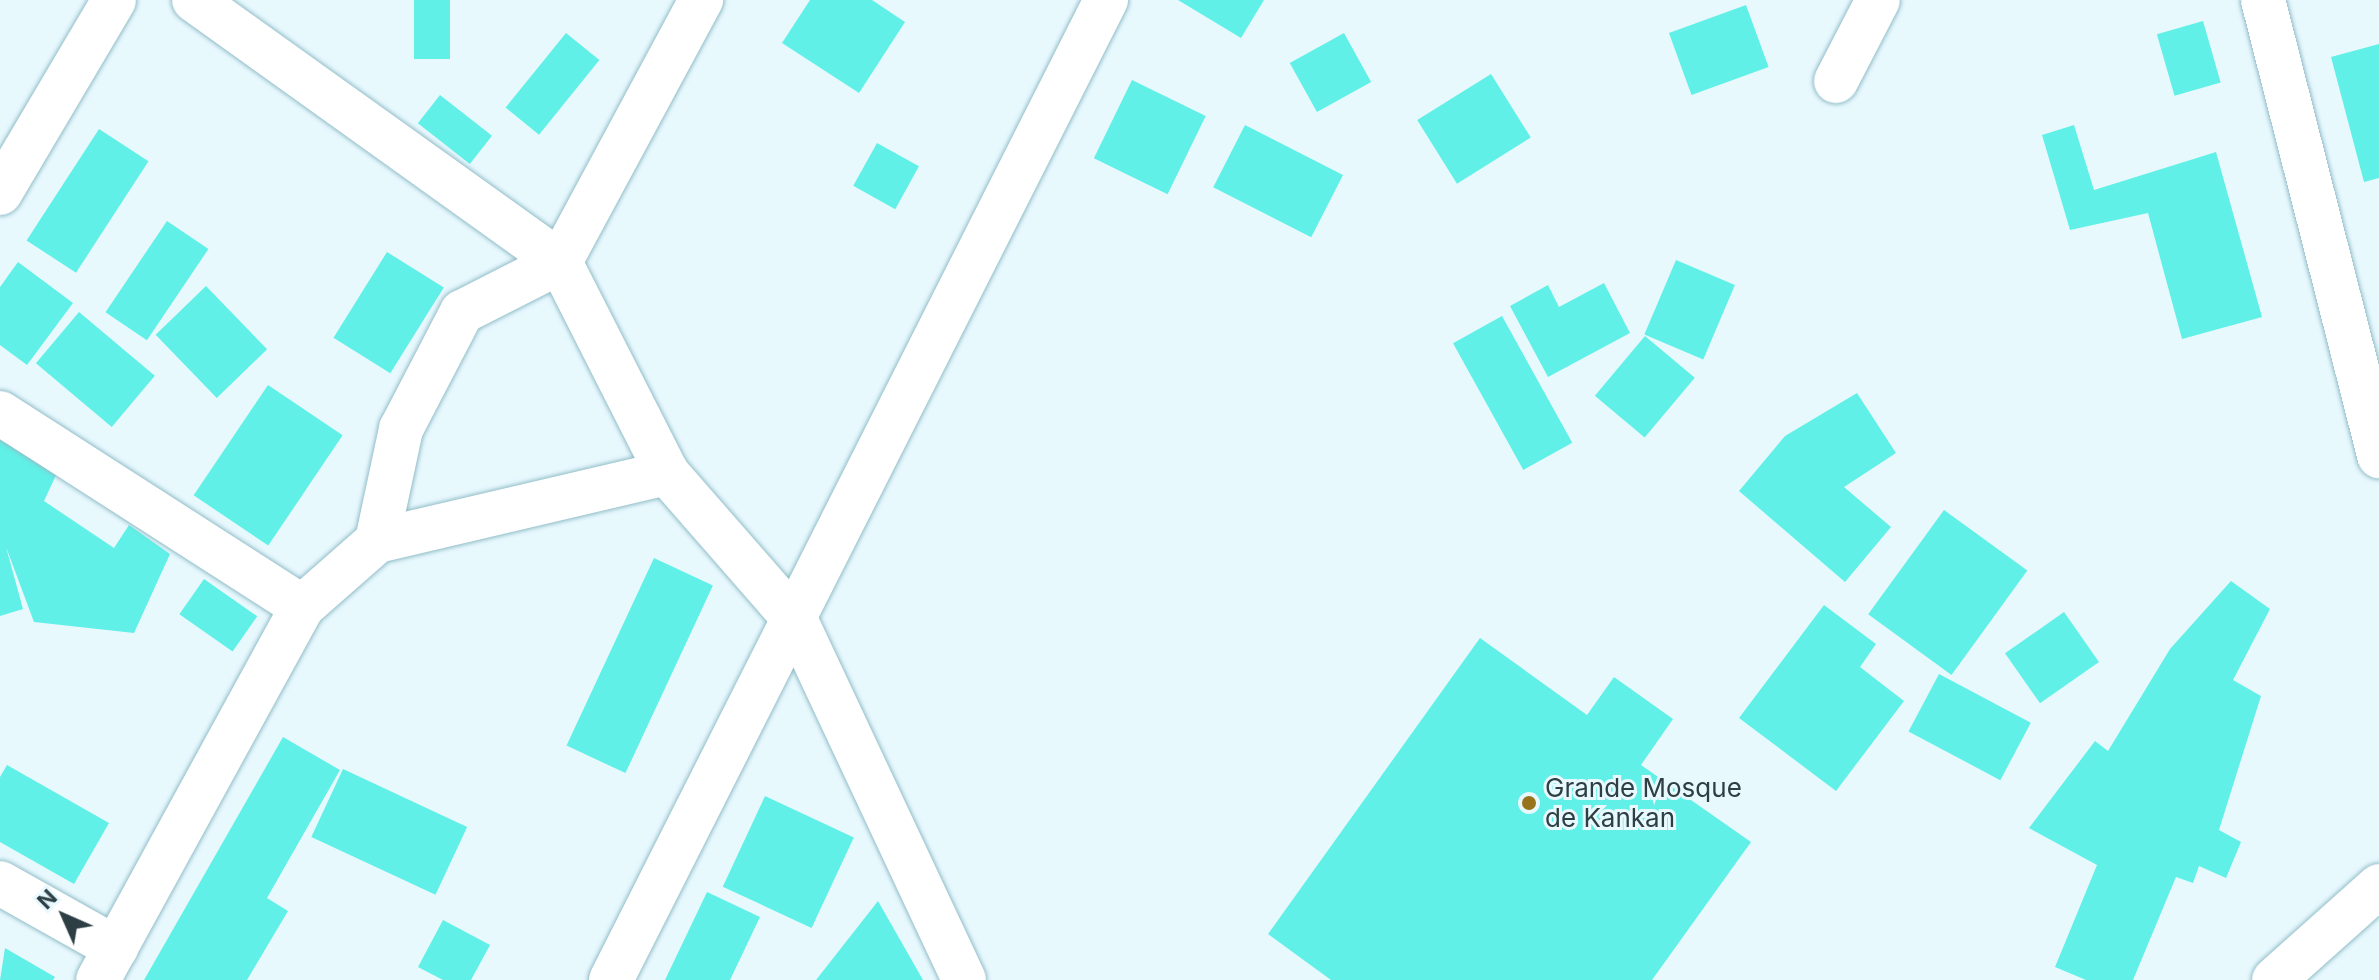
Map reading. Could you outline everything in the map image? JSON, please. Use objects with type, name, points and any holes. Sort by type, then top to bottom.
[{"type":"street","points":[[0,193],[114,0]]},
{"type":"street","points":[[194,0],[560,262],[667,473],[796,621],[964,980]]},
{"type":"street","points":[[377,541],[401,429],[462,312],[560,262],[701,0]]},
{"type":"street","points":[[611,980],[796,621],[1054,93],[1106,0]]},
{"type":"street","points":[[1836,81],[1878,0]]},
{"type":"street","points":[[2263,0],[2372,388],[2379,456]]},
{"type":"street","points":[[0,413],[302,607]]},
{"type":"street","points":[[0,883],[107,964],[302,607],[377,541],[667,473]]},
{"type":"street","points":[[2274,980],[2379,886]]},
{"type":"building","points":[[414,0],[450,0],[450,59],[414,59]]},
{"type":"building","points":[[810,0],[872,0],[905,22],[859,93],[782,43]]},
{"type":"building","points":[[1178,0],[1264,0],[1241,38]]},
{"type":"building","points":[[1746,5],[1769,67],[1692,95],[1669,33]]},
{"type":"building","points":[[2203,21],[2221,83],[2175,96],[2157,34]]},
{"type":"building","points":[[566,33],[599,60],[539,135],[506,108]]},
{"type":"building","points":[[1344,33],[1371,82],[1317,112],[1290,63]]},
{"type":"building","points":[[2379,44],[2379,178],[2364,182],[2331,57]]},
{"type":"building","points":[[1491,74],[1531,138],[1457,184],[1417,120]]},
{"type":"building","points":[[1132,80],[1206,116],[1168,194],[1094,158]]},
{"type":"building","points":[[440,95],[492,136],[470,164],[418,123]]},
{"type":"building","points":[[1245,125],[1343,175],[1311,237],[1213,187]]},
{"type":"building","points":[[2074,125],[2094,190],[2216,152],[2262,317],[2182,339],[2148,213],[2070,230],[2042,135]]},
{"type":"building","points":[[99,129],[148,161],[76,273],[27,241]]},
{"type":"building","points":[[877,143],[919,166],[895,209],[853,186]]},
{"type":"building","points":[[167,221],[208,249],[147,340],[105,312]]},
{"type":"building","points":[[387,252],[444,288],[390,373],[333,338]]},
{"type":"building","points":[[1676,260],[1735,285],[1703,360],[1644,335]]},
{"type":"building","points":[[18,262],[73,303],[27,365],[0,345],[0,287]]},
{"type":"building","points":[[1604,283],[1630,333],[1548,377],[1510,306],[1548,285],[1559,307]]},
{"type":"building","points":[[206,286],[267,349],[217,398],[156,335]]},
{"type":"building","points":[[79,312],[155,376],[112,427],[36,363]]},
{"type":"building","points":[[1502,316],[1572,443],[1523,470],[1453,343]]},
{"type":"building","points":[[1645,336],[1695,378],[1645,438],[1595,396]]},
{"type":"building","points":[[268,385],[343,435],[268,546],[194,495]]},
{"type":"building","points":[[1857,393],[1896,453],[1844,487],[1891,527],[1845,582],[1739,491],[1785,436]]},
{"type":"building","points":[[0,440],[57,473],[44,501],[114,548],[129,525],[170,554],[134,633],[34,622],[6,547],[23,609],[0,616]]},
{"type":"building","points":[[1944,510],[2027,571],[1952,675],[1868,614]]},
{"type":"building","points":[[654,558],[713,585],[625,773],[567,746]]},
{"type":"building","points":[[204,579],[257,616],[233,652],[179,614]]},
{"type":"building","points":[[2231,581],[2270,609],[2233,680],[2261,696],[2219,830],[2241,842],[2226,878],[2199,866],[2193,883],[2176,877],[2133,980],[2086,980],[2055,967],[2097,865],[2029,828],[2095,741],[2108,751],[2170,649]]},
{"type":"building","points":[[1824,605],[1876,644],[1860,667],[1904,701],[1836,791],[1739,718]]},
{"type":"building","points":[[2064,612],[2099,662],[2040,703],[2005,653]]},
{"type":"building","name":"Grande Mosque de Kankan","points":[[1480,638],[1587,715],[1614,677],[1673,719],[1641,765],[1751,842],[1652,980],[1331,980],[1268,934]]},
{"type":"building","points":[[1939,674],[2031,723],[2000,780],[1908,731]]},
{"type":"building","points":[[283,737],[340,770],[267,898],[288,911],[247,980],[144,980]]},
{"type":"building","points":[[7,765],[109,823],[74,884],[0,842],[0,777]]},
{"type":"building","points":[[343,769],[467,827],[435,895],[311,837]]},
{"type":"building","points":[[765,796],[854,837],[812,928],[723,887]]},
{"type":"building","points":[[707,892],[760,917],[730,980],[665,980]]},
{"type":"building","points":[[878,901],[923,980],[816,980]]},
{"type":"building","points":[[443,920],[490,945],[471,980],[443,980],[418,967]]},
{"type":"building","points":[[5,948],[55,977],[53,980],[0,980]]},
{"type":"place","name":"Grande Mosque de Kankan","points":[[1529,803]]}]
